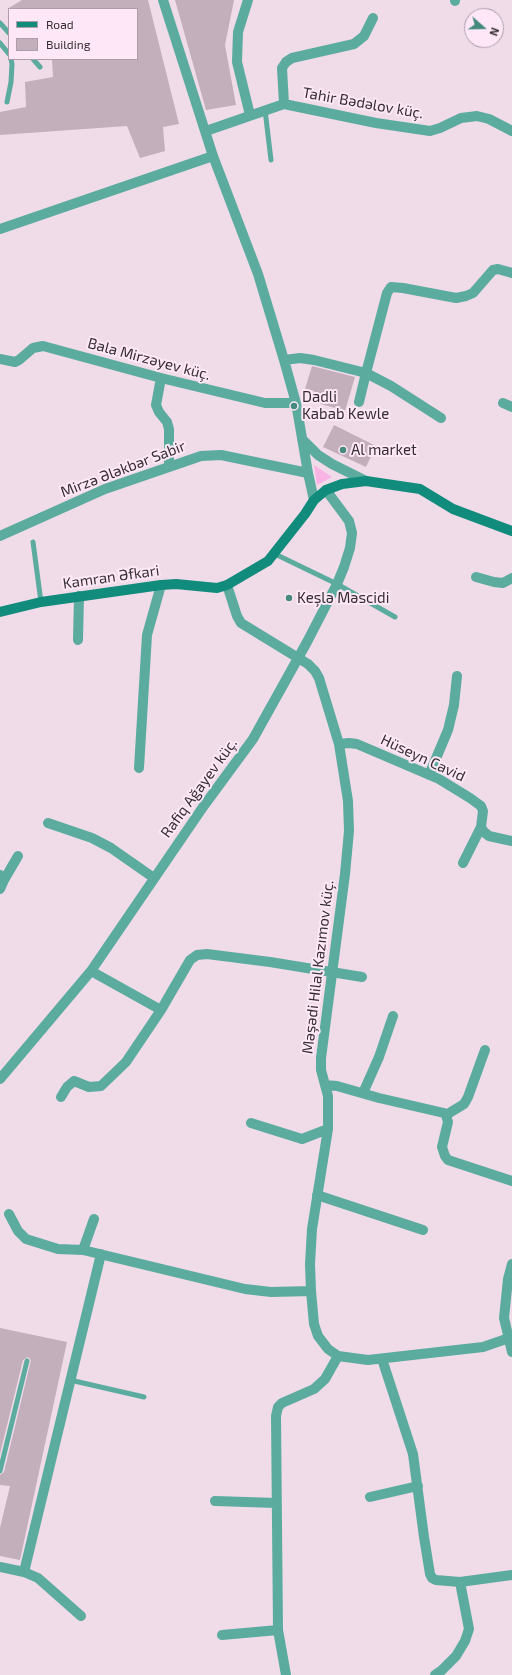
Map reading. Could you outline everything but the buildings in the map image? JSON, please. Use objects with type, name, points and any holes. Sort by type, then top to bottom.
[{"type":"street","points":[[163,0],[214,156],[258,274],[284,360],[296,403],[314,500]]},
{"type":"street","points":[[248,0],[238,32],[236,62],[250,115]]},
{"type":"street","points":[[284,104],[282,68],[286,62],[292,58],[354,44],[364,36],[373,18]]},
{"type":"street","name":"Tahir Bədəlov küç.","points":[[206,131],[284,104],[376,123],[430,131],[461,118],[477,116],[489,119],[512,131]]},
{"type":"street","points":[[0,229],[214,156]]},
{"type":"street","points":[[359,402],[387,293],[391,288],[403,288],[456,298],[473,293],[493,270],[512,273]]},
{"type":"street","name":"Bala Mirzəyev küç.","points":[[0,359],[15,362],[33,348],[43,346],[265,404],[296,403]]},
{"type":"street","points":[[284,360],[300,358],[314,360],[366,373],[391,386],[441,418]]},
{"type":"street","points":[[161,378],[156,405],[158,412],[167,422],[169,429],[169,466]]},
{"type":"street","points":[[302,439],[318,455],[332,464],[366,481]]},
{"type":"street","name":"Mirzə Ələkbər Sabir","points":[[0,536],[105,489],[201,456],[221,455],[308,473]]},
{"type":"street","points":[[227,585],[268,561],[275,554],[314,500],[326,490],[342,484],[366,481],[420,489],[453,509],[512,531]]},
{"type":"street","name":"Rafiq Ağayev küç.","points":[[0,1079],[91,971],[203,807],[253,739],[298,658],[337,584],[350,548],[352,533],[349,521],[326,490]]},
{"type":"street","points":[[476,577],[503,583],[512,578]]},
{"type":"street","name":"Kamran Əfkari","points":[[0,612],[41,602],[161,585],[176,584],[217,588],[227,585]]},
{"type":"street","points":[[139,768],[147,635],[161,585]]},
{"type":"street","name":"Məşədi Hilal Kazımov küç.","points":[[227,585],[237,616],[241,623],[298,658],[315,671],[319,678],[339,744],[348,801],[349,831],[345,874],[321,1058],[321,1070],[328,1096],[328,1129],[312,1229],[310,1264],[310,1291],[314,1324],[318,1336],[328,1350],[338,1356]]},
{"type":"street","points":[[78,640],[79,596]]},
{"type":"street","points":[[429,774],[448,730],[454,705],[457,676]]},
{"type":"street","name":"Hüseyn Cavid","points":[[339,744],[357,744],[429,774],[481,806],[483,812],[481,827]]},
{"type":"street","points":[[48,823],[92,838],[111,848],[154,878]]},
{"type":"street","points":[[481,827],[484,832],[490,836],[512,841]]},
{"type":"street","points":[[463,863],[481,827]]},
{"type":"street","points":[[1,881],[18,856]]},
{"type":"street","points":[[61,1097],[67,1086],[74,1081],[89,1087],[102,1086],[109,1080],[126,1062],[161,1010],[190,960],[197,955],[207,954],[270,962],[362,977]]},
{"type":"street","points":[[91,971],[161,1010]]},
{"type":"street","points":[[363,1093],[379,1058],[393,1016]]},
{"type":"street","points":[[446,1115],[464,1104],[485,1050]]},
{"type":"street","points":[[325,1086],[337,1086],[379,1098],[441,1112],[446,1115],[448,1122],[442,1147],[448,1160],[512,1181]]},
{"type":"street","points":[[251,1123],[302,1139],[328,1129]]},
{"type":"street","points":[[318,1195],[423,1230]]},
{"type":"street","points":[[9,1214],[18,1231],[26,1239],[58,1249],[83,1250],[245,1289],[271,1292],[310,1291]]},
{"type":"street","points":[[83,1250],[94,1219]]},
{"type":"street","points":[[24,1572],[101,1254]]},
{"type":"street","points":[[512,1264],[508,1279],[504,1318],[510,1337],[512,1352]]},
{"type":"street","points":[[286,1675],[278,1630],[276,1416],[278,1407],[282,1403],[314,1389],[325,1379],[338,1356],[368,1360],[382,1359],[483,1346],[510,1337]]},
{"type":"street","points":[[382,1359],[413,1454],[430,1574],[436,1580],[460,1582],[512,1575]]},
{"type":"street","points":[[370,1497],[418,1486]]},
{"type":"street","points":[[215,1501],[276,1503]]},
{"type":"street","points":[[0,1567],[24,1572],[38,1578],[81,1616]]},
{"type":"street","points":[[442,1674],[465,1641],[469,1629],[460,1582]]},
{"type":"street","points":[[222,1635],[278,1630]]},
{"type":"lane","points":[[0,23],[8,32]]},
{"type":"lane","points":[[0,43],[8,53]]},
{"type":"lane","points":[[8,102],[11,82],[11,60]]},
{"type":"lane","points":[[34,60],[40,67]]},
{"type":"lane","points":[[265,110],[271,160]]},
{"type":"lane","points":[[33,542],[41,602]]},
{"type":"lane","points":[[275,554],[337,584],[395,617]]},
{"type":"lane","points":[[0,1471],[27,1361]]},
{"type":"lane","points":[[70,1380],[144,1397]]},
{"type":"shaded area","points":[[314,465],[332,477],[317,485]]},
{"type":"place","name":"Dadli Kabab Kewle","points":[[294,406]]},
{"type":"place","name":"Al market","points":[[343,450]]},
{"type":"place","name":"Keşlə Məscidi","points":[[289,598]]}]
